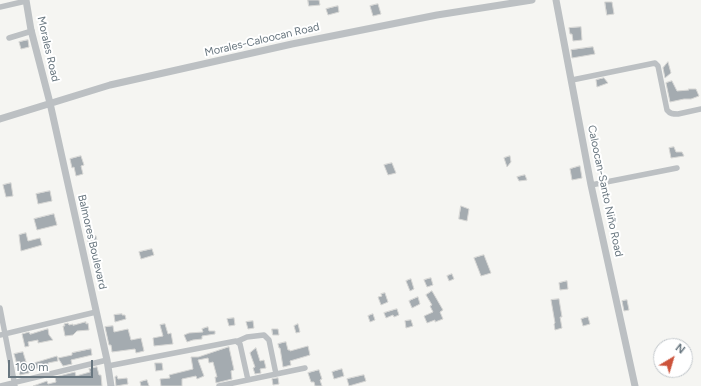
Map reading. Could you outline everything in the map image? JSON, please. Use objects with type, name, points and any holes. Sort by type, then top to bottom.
[{"type":"street","name":"Morales Road","points":[[26,0],[50,104]]},
{"type":"street","points":[[0,7],[26,0]]},
{"type":"street","name":"Morales-Caloocan Road","points":[[0,119],[110,85],[292,44],[437,15],[532,0]]},
{"type":"street","name":"Caloocan-Santo Niño Road","points":[[556,0],[592,185],[636,386]]},
{"type":"street","points":[[9,38],[32,31]]},
{"type":"street","points":[[572,80],[655,63],[658,66],[667,110],[674,114],[678,114],[701,109]]},
{"type":"street","name":"Balmores Boulevard","points":[[50,104],[107,363],[109,386]]},
{"type":"street","points":[[592,185],[677,168]]},
{"type":"street","points":[[0,308],[2,334],[14,385]]},
{"type":"street","points":[[2,334],[96,312]]},
{"type":"street","points":[[0,386],[14,385],[107,363],[238,341],[247,337],[264,334],[269,340],[276,374]]},
{"type":"street","points":[[238,341],[248,380]]},
{"type":"street","points":[[219,386],[305,368]]},
{"type":"building","points":[[308,0],[319,0],[320,5],[309,6]]},
{"type":"building","points":[[605,2],[612,2],[614,14],[607,15]]},
{"type":"building","points":[[378,4],[381,14],[373,16],[370,6]]},
{"type":"building","points":[[338,6],[339,12],[328,15],[326,9]]},
{"type":"building","points":[[581,27],[582,40],[573,41],[569,28]]},
{"type":"building","points":[[28,40],[29,47],[21,49],[19,42]]},
{"type":"building","points":[[593,47],[595,54],[572,58],[571,50]]},
{"type":"building","points":[[668,62],[671,73],[665,78],[663,68]]},
{"type":"building","points":[[604,78],[608,83],[597,87],[596,80]]},
{"type":"building","points":[[672,81],[677,91],[696,89],[699,96],[691,99],[670,102],[666,83]]},
{"type":"building","points":[[674,147],[676,152],[682,152],[684,156],[671,158],[669,148]]},
{"type":"building","points":[[81,156],[84,165],[81,166],[83,174],[76,176],[70,159]]},
{"type":"building","points":[[510,156],[511,162],[507,167],[504,158]]},
{"type":"building","points":[[392,163],[396,173],[388,175],[384,165]]},
{"type":"building","points":[[580,166],[582,178],[572,180],[570,169]]},
{"type":"building","points":[[525,175],[527,180],[519,181],[517,177]]},
{"type":"building","points":[[11,183],[13,196],[6,197],[3,185]]},
{"type":"building","points":[[50,191],[52,201],[38,204],[36,194]]},
{"type":"building","points":[[461,206],[469,209],[467,221],[459,219]]},
{"type":"building","points":[[54,214],[57,225],[37,230],[34,219]]},
{"type":"building","points":[[26,233],[28,241],[40,238],[42,245],[21,251],[19,235]]},
{"type":"building","points":[[96,236],[98,244],[89,246],[87,238]]},
{"type":"building","points":[[152,249],[154,255],[141,259],[139,252]]},
{"type":"building","points":[[484,255],[491,273],[481,276],[474,258]]},
{"type":"building","points":[[452,274],[454,279],[449,281],[447,276]]},
{"type":"building","points":[[431,278],[433,285],[427,287],[424,280]]},
{"type":"building","points":[[411,279],[414,289],[410,291],[406,281]]},
{"type":"building","points":[[567,281],[568,289],[560,290],[559,283]]},
{"type":"building","points":[[432,291],[443,310],[440,312],[443,319],[427,323],[424,316],[433,312],[430,306],[432,305],[426,295]]},
{"type":"building","points":[[385,293],[388,302],[381,305],[378,297]]},
{"type":"building","points":[[418,297],[420,304],[412,308],[409,301]]},
{"type":"building","points":[[559,299],[562,328],[555,330],[551,300]]},
{"type":"building","points":[[627,300],[629,310],[624,311],[622,301]]},
{"type":"building","points":[[397,309],[399,315],[394,317],[393,315],[386,318],[384,313]]},
{"type":"building","points":[[373,314],[375,320],[370,322],[368,316]]},
{"type":"building","points":[[114,315],[125,315],[126,319],[115,322]]},
{"type":"building","points":[[588,317],[590,324],[583,326],[581,319]]},
{"type":"building","points":[[234,318],[235,325],[229,326],[227,319]]},
{"type":"building","points":[[411,320],[413,326],[406,328],[405,321]]},
{"type":"building","points":[[253,321],[254,328],[248,329],[246,322]]},
{"type":"building","points":[[86,322],[86,324],[88,323],[89,330],[77,331],[73,335],[65,336],[64,324],[68,323],[69,325],[73,325]]},
{"type":"building","points":[[165,324],[168,334],[171,333],[173,344],[154,346],[153,338],[163,336],[160,325]]},
{"type":"building","points":[[298,324],[300,332],[296,333],[294,326]]},
{"type":"building","points":[[113,326],[114,332],[128,329],[131,340],[141,338],[144,351],[136,353],[135,349],[112,352],[105,327]]},
{"type":"building","points":[[208,327],[209,331],[215,331],[215,334],[202,336],[202,339],[187,342],[184,335],[203,332],[202,329]]},
{"type":"building","points":[[48,329],[49,335],[53,340],[38,343],[38,340],[28,342],[29,346],[25,347],[22,334],[29,332],[30,334]]},
{"type":"building","points":[[272,329],[278,329],[279,335],[273,335]]},
{"type":"building","points":[[286,342],[288,350],[290,351],[308,346],[310,355],[290,361],[291,365],[283,367],[278,344]]},
{"type":"building","points":[[229,347],[234,370],[231,371],[232,379],[216,383],[215,377],[217,377],[213,362],[209,363],[208,358],[198,360],[204,376],[197,379],[196,376],[182,379],[182,386],[161,386],[160,379],[170,378],[169,375],[193,369],[191,357],[198,357]]},
{"type":"building","points":[[256,348],[260,361],[264,360],[266,368],[260,369],[261,373],[255,374],[253,368],[255,367],[250,353]]},
{"type":"building","points":[[91,349],[92,355],[71,360],[72,364],[63,366],[58,358],[72,355],[72,353]]},
{"type":"building","points":[[23,352],[27,365],[57,356],[58,361],[48,363],[48,366],[20,375],[14,354]]},
{"type":"building","points":[[155,363],[162,363],[163,370],[156,371]]},
{"type":"building","points":[[97,367],[99,375],[101,375],[102,386],[33,386],[47,381],[48,384],[56,382],[55,377],[75,372],[76,376],[90,372],[89,369]]},
{"type":"building","points":[[342,369],[344,376],[334,379],[332,372]]},
{"type":"building","points":[[319,370],[322,379],[320,380],[322,386],[315,386],[314,382],[311,382],[308,373]]},
{"type":"building","points":[[364,375],[366,381],[349,386],[347,379]]},
{"type":"building","points":[[117,376],[118,379],[127,378],[128,384],[116,386],[115,377]]},
{"type":"building","points":[[278,378],[279,384],[273,385],[272,379]]},
{"type":"building","points":[[147,380],[149,386],[141,386],[140,382]]}]
